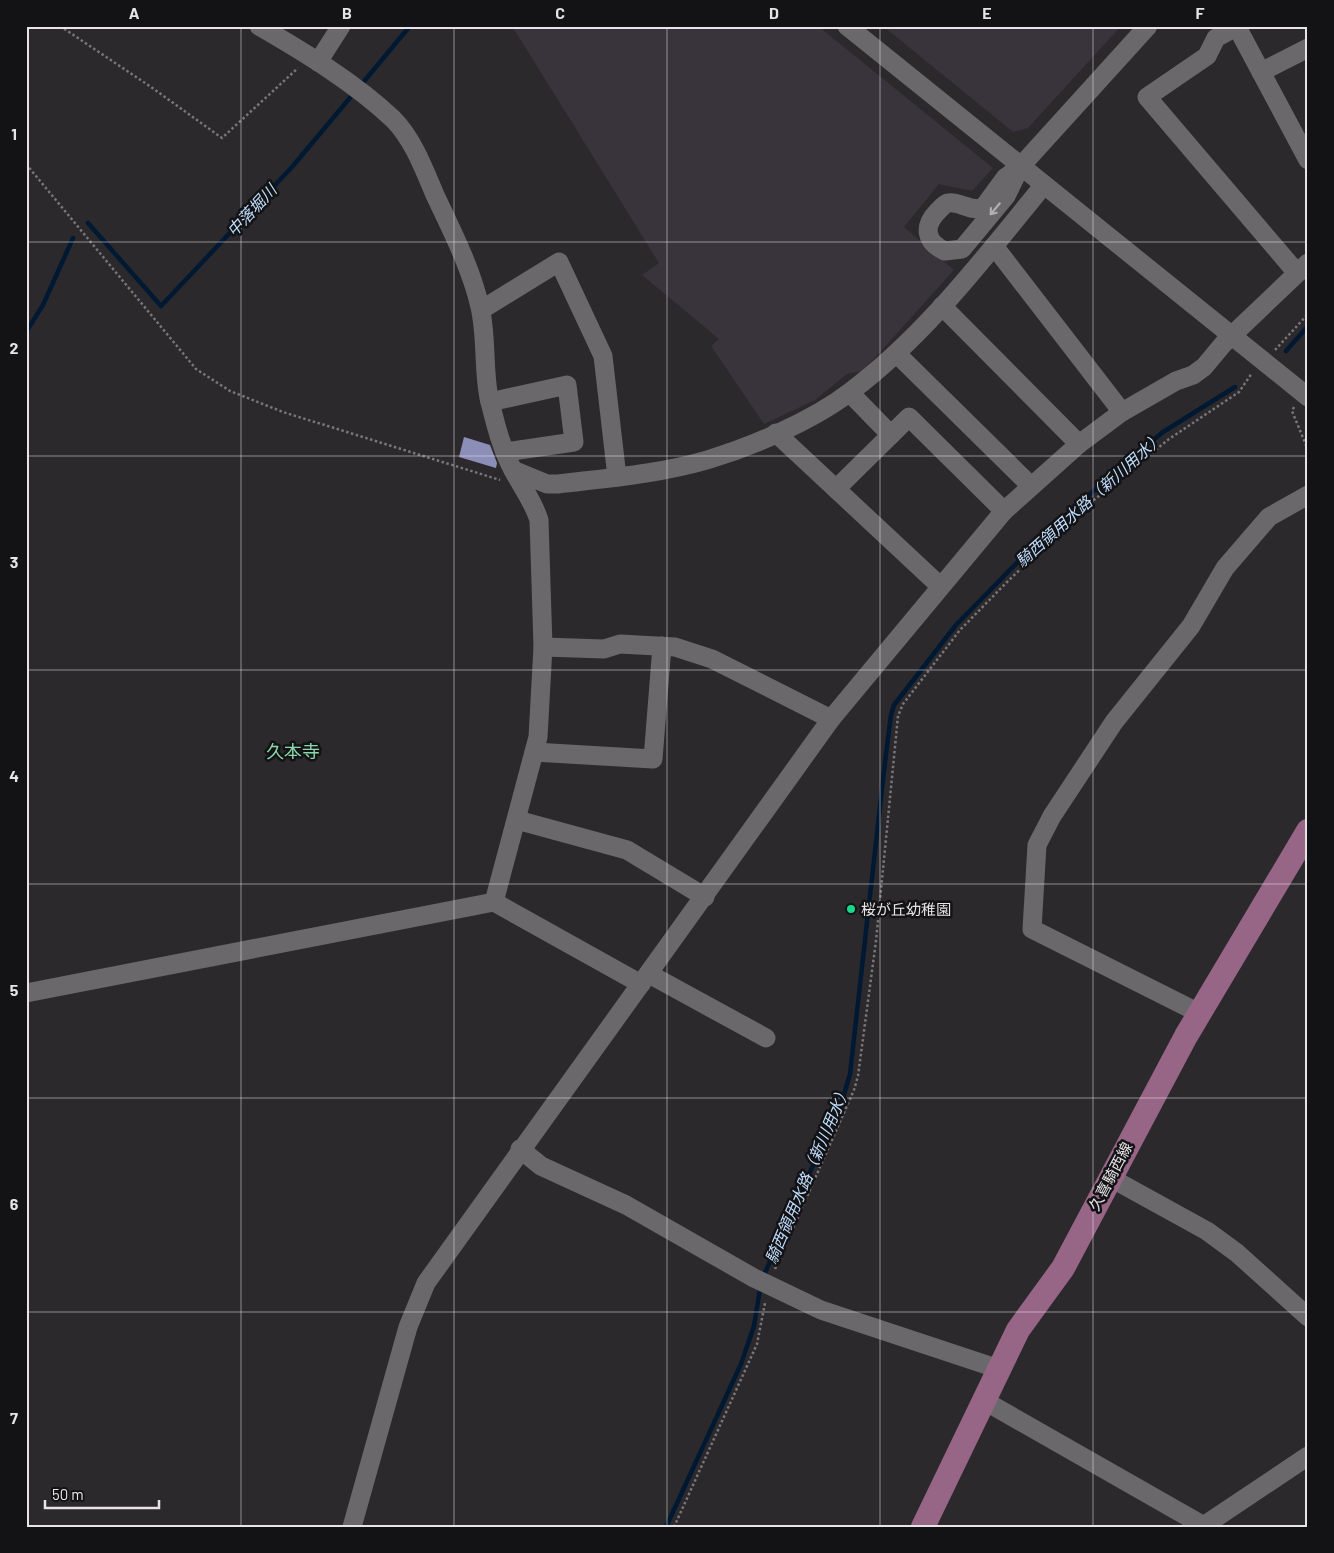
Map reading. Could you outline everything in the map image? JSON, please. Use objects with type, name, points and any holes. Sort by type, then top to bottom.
[{"type":"main road","name":"久喜騎西線","points":[[923,1527],[1018,1330],[1063,1268],[1109,1178],[1199,1013],[1308,831]]},
{"type":"street","points":[[259,26],[314,59],[393,120],[416,151],[465,260],[480,310],[490,402],[505,452],[513,470],[533,502],[539,520],[543,647],[538,737],[494,902]]},
{"type":"street","points":[[314,59],[341,26]]},
{"type":"street","points":[[847,26],[1305,398]]},
{"type":"street","points":[[1020,167],[1006,196],[962,249],[945,251],[932,241],[928,231],[930,219],[945,204],[950,203],[978,209],[982,208],[1005,178],[1020,167],[1148,26]]},
{"type":"street","points":[[352,1527],[414,1307],[426,1283],[520,1149],[705,897],[831,719],[1004,511],[1079,444],[1122,412],[1176,381],[1193,375],[1302,268],[1146,97],[1207,56],[1216,38],[1238,27],[1308,160]]},
{"type":"street","points":[[1261,72],[1308,48]]},
{"type":"street","points":[[513,470],[547,484],[617,477],[707,460],[776,434],[816,414],[850,393],[897,354],[942,306],[1043,186]]},
{"type":"street","points":[[994,246],[1122,412]]},
{"type":"street","points":[[480,310],[559,262],[603,356],[617,477]]},
{"type":"street","points":[[942,306],[1079,444]]},
{"type":"street","points":[[897,354],[1031,486]]},
{"type":"street","points":[[490,402],[567,385],[574,442],[505,452]]},
{"type":"street","points":[[850,393],[891,435]]},
{"type":"street","points":[[836,489],[909,417],[1004,511]]},
{"type":"street","points":[[776,434],[940,586]]},
{"type":"street","points":[[1199,1013],[1032,929],[1037,845],[1052,816],[1114,722],[1191,626],[1225,568],[1269,517],[1308,495]]},
{"type":"street","points":[[543,647],[572,650],[604,649],[620,644],[675,647],[712,659],[831,719]]},
{"type":"street","points":[[534,752],[653,760],[662,646]]},
{"type":"street","points":[[517,820],[627,850],[705,897]]},
{"type":"street","points":[[26,993],[494,902],[766,1038]]},
{"type":"street","points":[[520,1149],[541,1166],[626,1204],[770,1286],[821,1310],[998,1369]]},
{"type":"street","points":[[1109,1178],[1207,1231],[1237,1253],[1308,1317]]},
{"type":"street","points":[[983,1400],[1203,1526],[1308,1456]]},
{"type":"path","points":[[60,26],[151,86],[222,138],[314,59]]},
{"type":"path","points":[[26,164],[196,369],[230,391],[283,412],[524,488]]},
{"type":"path","points":[[1272,353],[1308,314]]},
{"type":"path","points":[[674,1527],[757,1344],[770,1286],[854,1090],[858,1076],[876,941],[898,716],[903,704],[960,630],[1008,581],[1090,504],[1168,439],[1238,392],[1254,370]]},
{"type":"path","points":[[1305,398],[1292,411],[1298,420],[1308,456]]},
{"type":"shaded area","points":[[511,26],[818,26],[993,168],[972,191],[939,184],[904,227],[954,270],[863,371],[847,374],[815,400],[764,424],[711,346],[719,339],[642,275],[659,263]]},
{"type":"shaded area","points":[[883,26],[1121,26],[1028,128],[1013,132]]},
{"type":"building","points":[[464,437],[490,445],[497,463],[496,468],[459,457]]},
{"type":"waterway","name":"中落堀川","points":[[361,85],[410,26]]},
{"type":"waterway","name":"中落堀川","points":[[88,223],[161,306],[292,167],[354,93]]},
{"type":"waterway","name":"中落堀川","points":[[26,332],[43,305],[73,238]]},
{"type":"waterway","name":"騎西領用水路（新川用水）","points":[[1286,351],[1308,326]]},
{"type":"waterway","name":"騎西領用水路（新川用水）","points":[[764,1275],[843,1098],[850,1074],[885,762],[894,705],[956,625],[1052,527],[1163,432],[1235,387]]},
{"type":"waterway","name":"騎西領用水路（新川用水）","points":[[666,1527],[741,1364],[754,1326],[760,1289]]},
{"type":"place","name":"桜が丘幼稚園","points":[[851,909]]},
{"type":"district","name":"久本寺","points":[[293,751]]}]
